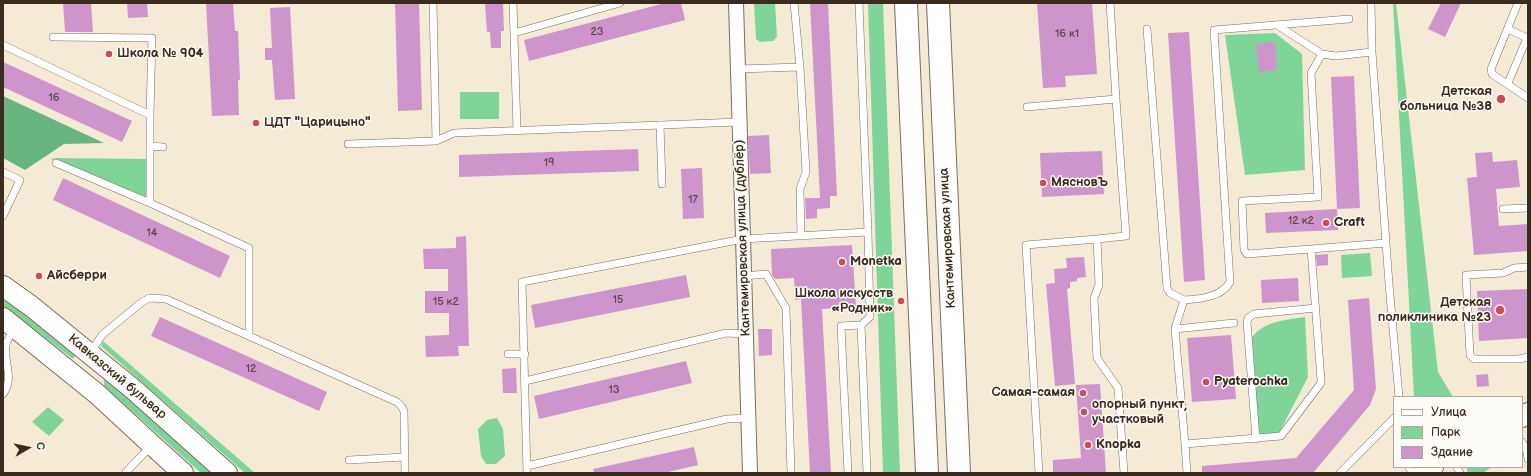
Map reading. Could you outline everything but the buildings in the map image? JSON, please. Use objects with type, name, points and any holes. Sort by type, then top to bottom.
[{"type":"main road","points":[[906,3],[927,473]]},
{"type":"main road","name":"Кантемировская улица","points":[[938,3],[959,473]]},
{"type":"main road","name":"Кавказский бульвар","points":[[3,286],[31,306],[113,372],[227,473]]},
{"type":"main road","name":"Кавказский бульвар","points":[[10,322],[97,394],[183,473]]},
{"type":"main road","points":[[61,365],[70,367],[78,364],[81,360],[82,351],[84,349]]},
{"type":"main road","points":[[97,394],[92,386],[93,377],[96,373],[104,370],[113,372]]},
{"type":"street","name":"Кантемировская улица (дублёр)","points":[[736,3],[750,473]]},
{"type":"lane","points":[[433,3],[436,141]]},
{"type":"lane","points":[[514,3],[517,130]]},
{"type":"lane","points":[[514,32],[620,3]]},
{"type":"lane","points":[[794,3],[800,67],[806,172],[800,189],[801,236]]},
{"type":"lane","points":[[848,473],[841,326],[861,325],[870,317],[859,3]]},
{"type":"lane","points":[[1039,473],[1026,245],[1126,236],[1110,3]]},
{"type":"lane","points":[[1371,3],[1372,52],[1399,396]]},
{"type":"lane","points":[[1518,3],[1491,68],[1492,74],[1528,98]]},
{"type":"lane","points":[[1146,29],[1166,288],[1170,293],[1184,300],[1199,299],[1222,292],[1227,288],[1230,282],[1214,30],[1349,19]]},
{"type":"lane","points":[[1277,25],[1322,54],[1336,56],[1372,52]]},
{"type":"lane","points":[[1508,29],[1527,39],[1508,84]]},
{"type":"lane","points":[[53,38],[152,38],[150,203]]},
{"type":"lane","points":[[3,44],[150,115]]},
{"type":"lane","points":[[1322,54],[1311,73],[1318,197],[1242,201],[1244,250],[1247,254],[1386,243]]},
{"type":"lane","points":[[738,69],[800,67]]},
{"type":"lane","points":[[1027,108],[1116,99]]},
{"type":"lane","points":[[348,144],[436,141],[454,133],[739,122]]},
{"type":"lane","points":[[660,125],[662,184]]},
{"type":"lane","points":[[150,146],[163,147]]},
{"type":"lane","points":[[56,163],[150,203],[249,248],[249,336]]},
{"type":"lane","points":[[3,172],[20,180],[3,216]]},
{"type":"lane","points":[[1503,209],[1528,208]]},
{"type":"lane","points":[[749,418],[727,418],[527,469],[522,282],[743,239],[868,232]]},
{"type":"lane","points":[[1097,239],[1099,285],[1094,298],[1097,358],[1118,388],[1124,473]]},
{"type":"lane","points":[[1185,444],[1256,439],[1282,435],[1321,383],[1322,380],[1311,249]]},
{"type":"lane","points":[[1528,267],[1514,268],[1503,273],[1466,276],[1470,355],[1474,359],[1528,357]]},
{"type":"lane","points":[[744,276],[766,274],[786,308],[791,473]]},
{"type":"lane","points":[[84,349],[102,336],[142,302],[150,298],[166,299],[397,402],[402,406],[404,411],[405,473]]},
{"type":"lane","points":[[1184,300],[1175,329],[1187,473]]},
{"type":"lane","points":[[1256,439],[1247,322],[1248,318],[1254,314],[1316,308]]},
{"type":"lane","points":[[3,394],[9,377],[5,349],[10,322]]},
{"type":"lane","points":[[1175,329],[1234,323]]},
{"type":"lane","points":[[861,325],[867,473]]},
{"type":"lane","points":[[525,381],[726,333],[746,334]]},
{"type":"lane","points":[[508,354],[524,354]]},
{"type":"lane","points":[[1340,473],[1393,419]]},
{"type":"lane","points":[[1523,444],[1527,451],[1528,458]]},
{"type":"lane","points":[[126,472],[152,446]]},
{"type":"lane","points":[[349,460],[405,457]]},
{"type":"green space","points":[[754,3],[775,3],[777,37],[773,41],[760,42],[756,39]]},
{"type":"green space","points":[[868,3],[883,3],[900,473],[883,473]]},
{"type":"green space","points":[[1393,3],[1396,3],[1438,372],[1452,396],[1414,396]]},
{"type":"green space","points":[[1275,33],[1302,54],[1305,170],[1245,175],[1225,35]]},
{"type":"green space","points":[[460,92],[499,92],[499,119],[460,119]]},
{"type":"green space","points":[[3,96],[104,143],[64,144],[25,170],[3,158]]},
{"type":"green space","points":[[51,159],[148,159],[148,199]]},
{"type":"green space","points":[[1370,253],[1372,276],[1342,278],[1341,255]]},
{"type":"green space","points":[[3,294],[78,353],[73,359],[3,306]]},
{"type":"green space","points":[[1305,317],[1308,377],[1278,435],[1262,435],[1258,430],[1252,337],[1269,324],[1283,320]]},
{"type":"green space","points":[[103,341],[255,473],[245,473],[101,346]]},
{"type":"green space","points":[[107,378],[216,473],[201,473],[104,386],[104,380]]},
{"type":"green space","points":[[48,407],[64,420],[49,436],[32,422]]},
{"type":"green space","points":[[497,418],[503,429],[505,456],[496,464],[486,464],[481,456],[478,429],[487,420]]},
{"type":"green space","points":[[1466,468],[1490,468],[1483,473],[1468,473]]},
{"type":"place","name":"Школа № 904","points":[[109,54]]},
{"type":"place","name":"Детская больница №38","points":[[1501,99]]},
{"type":"place","name":"ЦДТ \"Царицыно\"","points":[[256,123]]},
{"type":"place","name":"МясновЪ","points":[[1043,183]]},
{"type":"place","name":"Craft","points":[[1326,223]]},
{"type":"place","name":"Monetka","points":[[842,262]]},
{"type":"place","name":"Айсберри","points":[[39,276]]},
{"type":"place","name":"Школа искусств «Родник»","points":[[901,301]]},
{"type":"place","name":"Детская поликлиника №23","points":[[1500,310]]},
{"type":"place","name":"Pyaterochka","points":[[1206,382]]},
{"type":"place","name":"Самая-самая","points":[[1083,393]]},
{"type":"place","name":"опорный пункт, участковый","points":[[1084,412]]},
{"type":"place","name":"Knopka","points":[[1088,445]]}]
